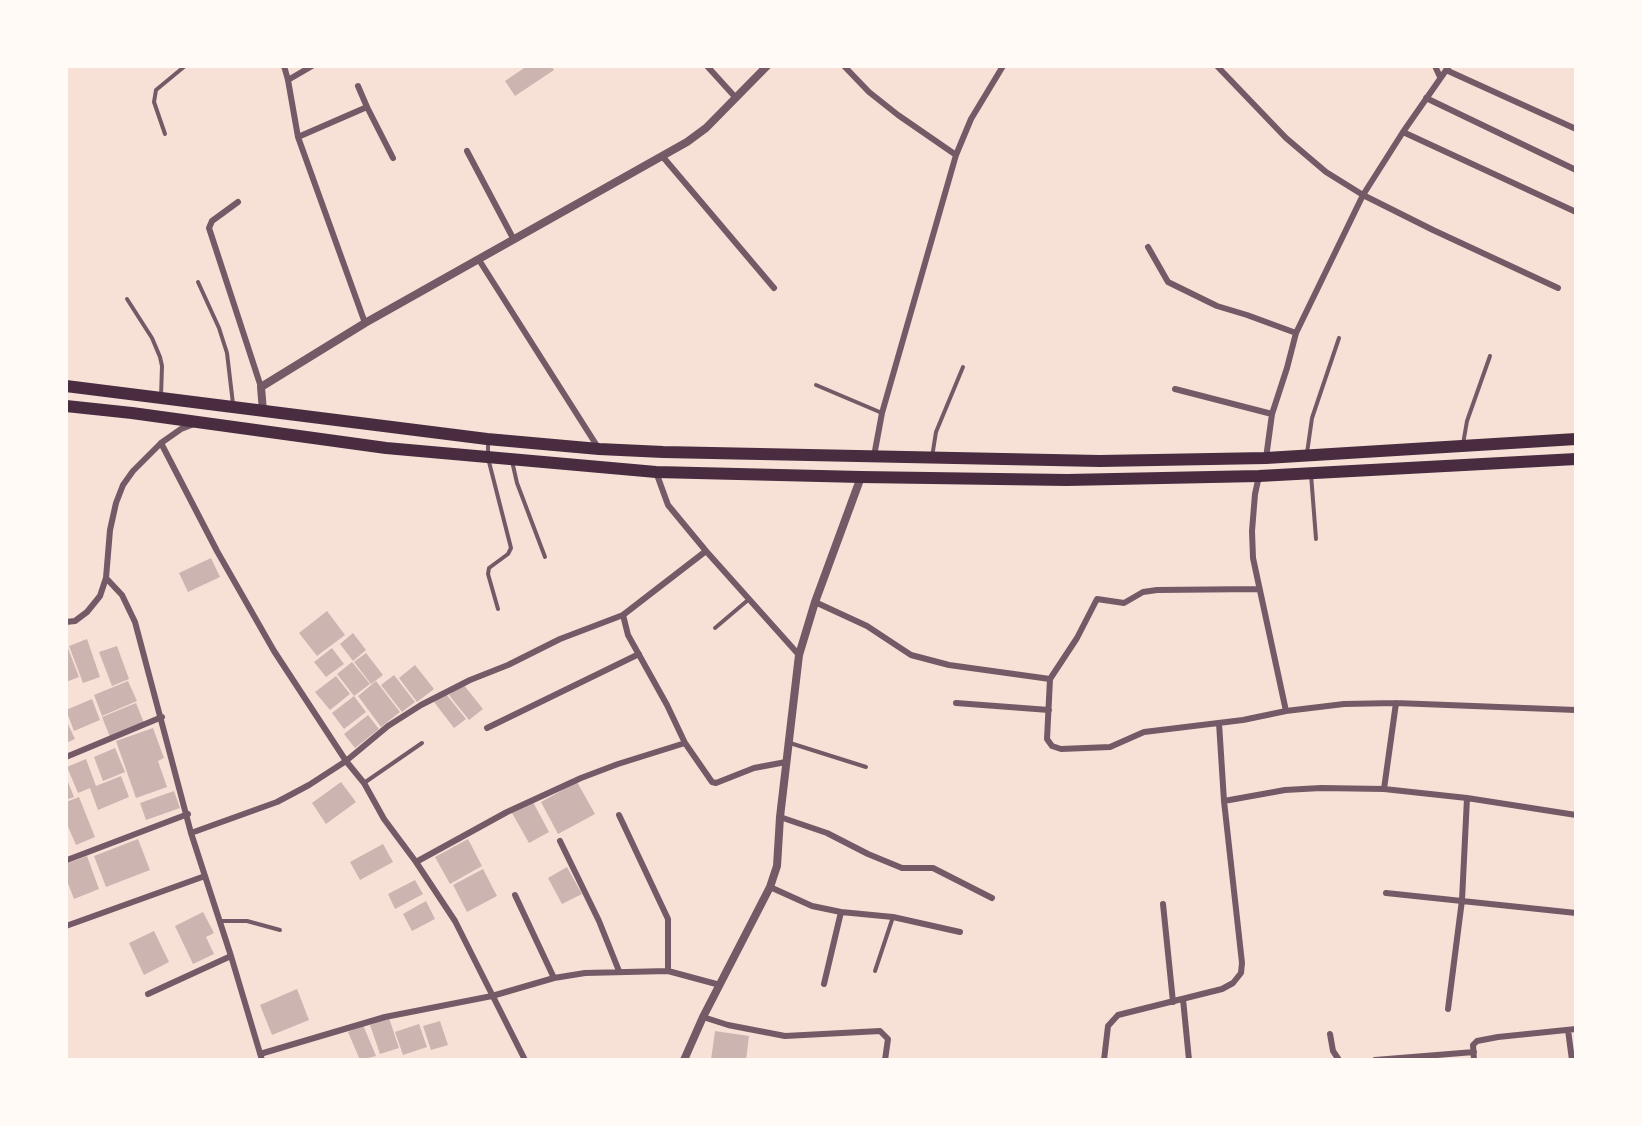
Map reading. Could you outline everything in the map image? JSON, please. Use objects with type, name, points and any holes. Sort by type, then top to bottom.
[{"type":"highway","points":[[66,386],[487,439],[663,453],[1100,461],[1266,458],[1576,439]]},
{"type":"highway","points":[[66,406],[386,448],[656,472],[1066,480],[1259,476],[1576,459]]},
{"type":"street","points":[[284,66],[298,136],[365,323]]},
{"type":"street","points":[[288,80],[312,66]]},
{"type":"street","points":[[706,66],[736,98]]},
{"type":"street","points":[[261,387],[365,323],[663,157],[706,128],[767,66]]},
{"type":"street","points":[[844,66],[869,92],[956,155]]},
{"type":"street","points":[[874,458],[882,413],[956,155],[971,119],[1003,66]]},
{"type":"street","points":[[1218,66],[1286,138],[1326,172],[1363,195],[1558,288]]},
{"type":"street","points":[[1435,66],[1440,77]]},
{"type":"street","points":[[1266,458],[1272,414],[1296,333],[1363,195],[1447,68],[1576,129]]},
{"type":"street","points":[[358,86],[393,158]]},
{"type":"street","points":[[1426,98],[1576,170]]},
{"type":"street","points":[[298,136],[366,106]]},
{"type":"street","points":[[1403,132],[1576,212]]},
{"type":"street","points":[[467,151],[514,240]]},
{"type":"street","points":[[663,157],[774,288]]},
{"type":"street","points":[[238,202],[212,221],[209,226],[261,387],[263,411]]},
{"type":"street","points":[[1148,247],[1168,282],[1217,306],[1296,333]]},
{"type":"street","points":[[479,260],[600,449]]},
{"type":"street","points":[[1175,389],[1272,414]]},
{"type":"street","points":[[66,622],[75,621],[92,608],[100,596],[106,578],[110,530],[123,485],[133,471],[161,443],[181,429],[197,423]]},
{"type":"street","points":[[161,443],[217,551],[269,641],[346,761],[364,783],[384,819],[455,921],[525,1060]]},
{"type":"street","points":[[656,472],[668,504],[748,600],[799,655]]},
{"type":"street","points":[[1259,476],[1254,494],[1252,531],[1259,590],[1286,711]]},
{"type":"street","points":[[684,1060],[703,1017],[770,887],[777,866],[780,817],[799,655],[815,602],[861,477]]},
{"type":"street","points":[[191,832],[276,802],[309,785],[346,761],[388,726],[420,705],[560,639],[623,615],[706,551]]},
{"type":"street","points":[[106,578],[131,609],[162,717],[191,832],[261,1057],[385,1017],[492,996],[554,978],[585,973],[668,970],[720,985]]},
{"type":"street","points":[[1259,590],[1157,590],[1143,592],[1124,603],[1097,598],[1077,638],[1050,679],[1047,739],[1052,746],[1061,749],[1110,747],[1144,732],[1243,720],[1286,711],[1344,705],[1396,703],[1576,710]]},
{"type":"street","points":[[815,602],[867,626],[911,655],[949,665],[1050,679]]},
{"type":"street","points":[[623,615],[628,635],[667,705],[685,743],[714,783],[754,768],[786,762]]},
{"type":"street","points":[[487,728],[639,654]]},
{"type":"street","points":[[956,703],[1049,710]]},
{"type":"street","points":[[1384,789],[1396,703]]},
{"type":"street","points":[[66,757],[162,717]]},
{"type":"street","points":[[1104,1060],[1108,1026],[1115,1018],[1123,1014],[1222,990],[1238,978],[1242,968],[1224,801],[1219,723]]},
{"type":"street","points":[[416,862],[507,812],[581,778],[685,743]]},
{"type":"street","points":[[1224,801],[1285,790],[1384,789],[1467,798],[1576,815]]},
{"type":"street","points":[[1448,1009],[1462,900],[1467,798]]},
{"type":"street","points":[[67,860],[188,814]]},
{"type":"street","points":[[619,815],[668,919],[668,970]]},
{"type":"street","points":[[780,817],[827,833],[902,868],[933,868],[992,898]]},
{"type":"street","points":[[560,841],[619,971]]},
{"type":"street","points":[[66,926],[205,876]]},
{"type":"street","points":[[770,887],[812,906],[841,912],[893,917],[960,932]]},
{"type":"street","points":[[1386,893],[1576,913]]},
{"type":"street","points":[[515,895],[554,978]]},
{"type":"street","points":[[1163,904],[1173,1002]]},
{"type":"street","points":[[824,984],[841,912]]},
{"type":"street","points":[[148,994],[231,956]]},
{"type":"street","points":[[1183,999],[1189,1060]]},
{"type":"street","points":[[703,1017],[728,1025],[785,1036],[880,1031],[888,1039],[885,1060]]},
{"type":"street","points":[[1474,1060],[1473,1045],[1477,1041],[1576,1029]]},
{"type":"street","points":[[1568,1030],[1572,1060]]},
{"type":"street","points":[[1330,1034],[1333,1051],[1339,1060]]},
{"type":"street","points":[[1375,1060],[1474,1052]]},
{"type":"lane","points":[[165,134],[154,102],[156,90],[185,66]]},
{"type":"lane","points":[[198,282],[219,328],[227,353],[234,408]]},
{"type":"lane","points":[[128,299],[152,338],[160,357],[161,398]]},
{"type":"lane","points":[[1306,456],[1312,418],[1338,338]]},
{"type":"lane","points":[[1462,446],[1467,421],[1490,356]]},
{"type":"lane","points":[[932,459],[936,432],[963,367]]},
{"type":"lane","points":[[816,385],[882,413]]},
{"type":"lane","points":[[487,439],[488,458],[511,548],[508,554],[489,568],[488,574],[498,609]]},
{"type":"lane","points":[[512,460],[517,483],[546,557]]},
{"type":"lane","points":[[1311,473],[1316,539]]},
{"type":"lane","points":[[715,628],[748,600]]},
{"type":"lane","points":[[364,783],[422,743]]},
{"type":"lane","points":[[790,744],[866,767]]},
{"type":"lane","points":[[875,970],[893,917]]},
{"type":"lane","points":[[219,921],[247,921],[280,930]]},
{"type":"building","points":[[527,66],[551,66],[554,70],[515,96],[505,81]]},
{"type":"building","points":[[211,558],[220,577],[188,592],[179,573]]},
{"type":"building","points":[[327,611],[345,635],[317,656],[299,633]]},
{"type":"building","points":[[353,633],[366,650],[353,661],[340,644]]},
{"type":"building","points":[[87,639],[100,677],[83,683],[69,646]]},
{"type":"building","points":[[66,643],[79,677],[66,682]]},
{"type":"building","points":[[117,646],[129,679],[112,686],[99,652]]},
{"type":"building","points":[[332,648],[344,664],[326,677],[314,662]]},
{"type":"building","points":[[366,653],[383,675],[371,684],[354,662]]},
{"type":"building","points":[[352,662],[370,684],[354,696],[337,674]]},
{"type":"building","points":[[415,665],[434,689],[417,702],[399,678]]},
{"type":"building","points":[[394,675],[415,702],[402,712],[381,685]]},
{"type":"building","points":[[336,676],[350,694],[330,710],[315,692]]},
{"type":"building","points":[[128,681],[137,701],[102,716],[94,695]]},
{"type":"building","points":[[376,681],[400,712],[381,727],[358,696]]},
{"type":"building","points":[[463,684],[483,709],[469,720],[449,695]]},
{"type":"building","points":[[446,694],[466,719],[454,728],[434,702]]},
{"type":"building","points":[[354,696],[366,712],[344,729],[332,713]]},
{"type":"building","points":[[92,699],[100,720],[74,731],[66,710]]},
{"type":"building","points":[[136,703],[144,723],[110,737],[102,717]]},
{"type":"building","points":[[368,715],[379,729],[355,748],[344,734]]},
{"type":"building","points":[[66,720],[75,739],[66,743]]},
{"type":"building","points":[[153,728],[164,758],[158,761],[167,787],[136,798],[116,741]]},
{"type":"building","points":[[115,748],[125,772],[103,781],[94,757]]},
{"type":"building","points":[[86,759],[96,786],[121,776],[129,797],[98,810],[90,788],[78,793],[67,767]]},
{"type":"building","points":[[66,777],[74,797],[66,800]]},
{"type":"building","points":[[341,782],[356,802],[326,824],[312,803]]},
{"type":"building","points":[[577,782],[595,814],[558,834],[541,802]]},
{"type":"building","points":[[174,791],[180,808],[146,820],[140,803]]},
{"type":"building","points":[[79,797],[95,837],[76,845],[66,822],[66,802]]},
{"type":"building","points":[[533,802],[549,832],[529,843],[512,813]]},
{"type":"building","points":[[138,839],[150,870],[106,887],[94,856]]},
{"type":"building","points":[[468,839],[482,866],[450,884],[435,857]]},
{"type":"building","points":[[383,844],[393,862],[360,880],[350,862]]},
{"type":"building","points":[[87,856],[99,889],[74,899],[66,878],[66,864]]},
{"type":"building","points":[[567,867],[582,894],[562,904],[548,878]]},
{"type":"building","points":[[483,869],[497,896],[467,912],[453,885]]},
{"type":"building","points":[[415,880],[423,894],[395,909],[388,894]]},
{"type":"building","points":[[426,901],[435,919],[412,931],[403,914]]},
{"type":"building","points":[[203,912],[214,933],[206,937],[214,954],[193,964],[175,926]]},
{"type":"building","points":[[154,931],[169,962],[144,975],[129,943]]},
{"type":"building","points":[[297,989],[309,1020],[272,1035],[260,1005]]},
{"type":"building","points":[[389,1018],[399,1048],[380,1054],[370,1025]]},
{"type":"building","points":[[440,1021],[448,1045],[431,1050],[423,1026]]},
{"type":"building","points":[[419,1024],[427,1047],[403,1055],[395,1032]]},
{"type":"building","points":[[363,1025],[376,1056],[360,1060],[348,1032]]},
{"type":"building","points":[[715,1031],[749,1036],[746,1060],[711,1060]]}]
